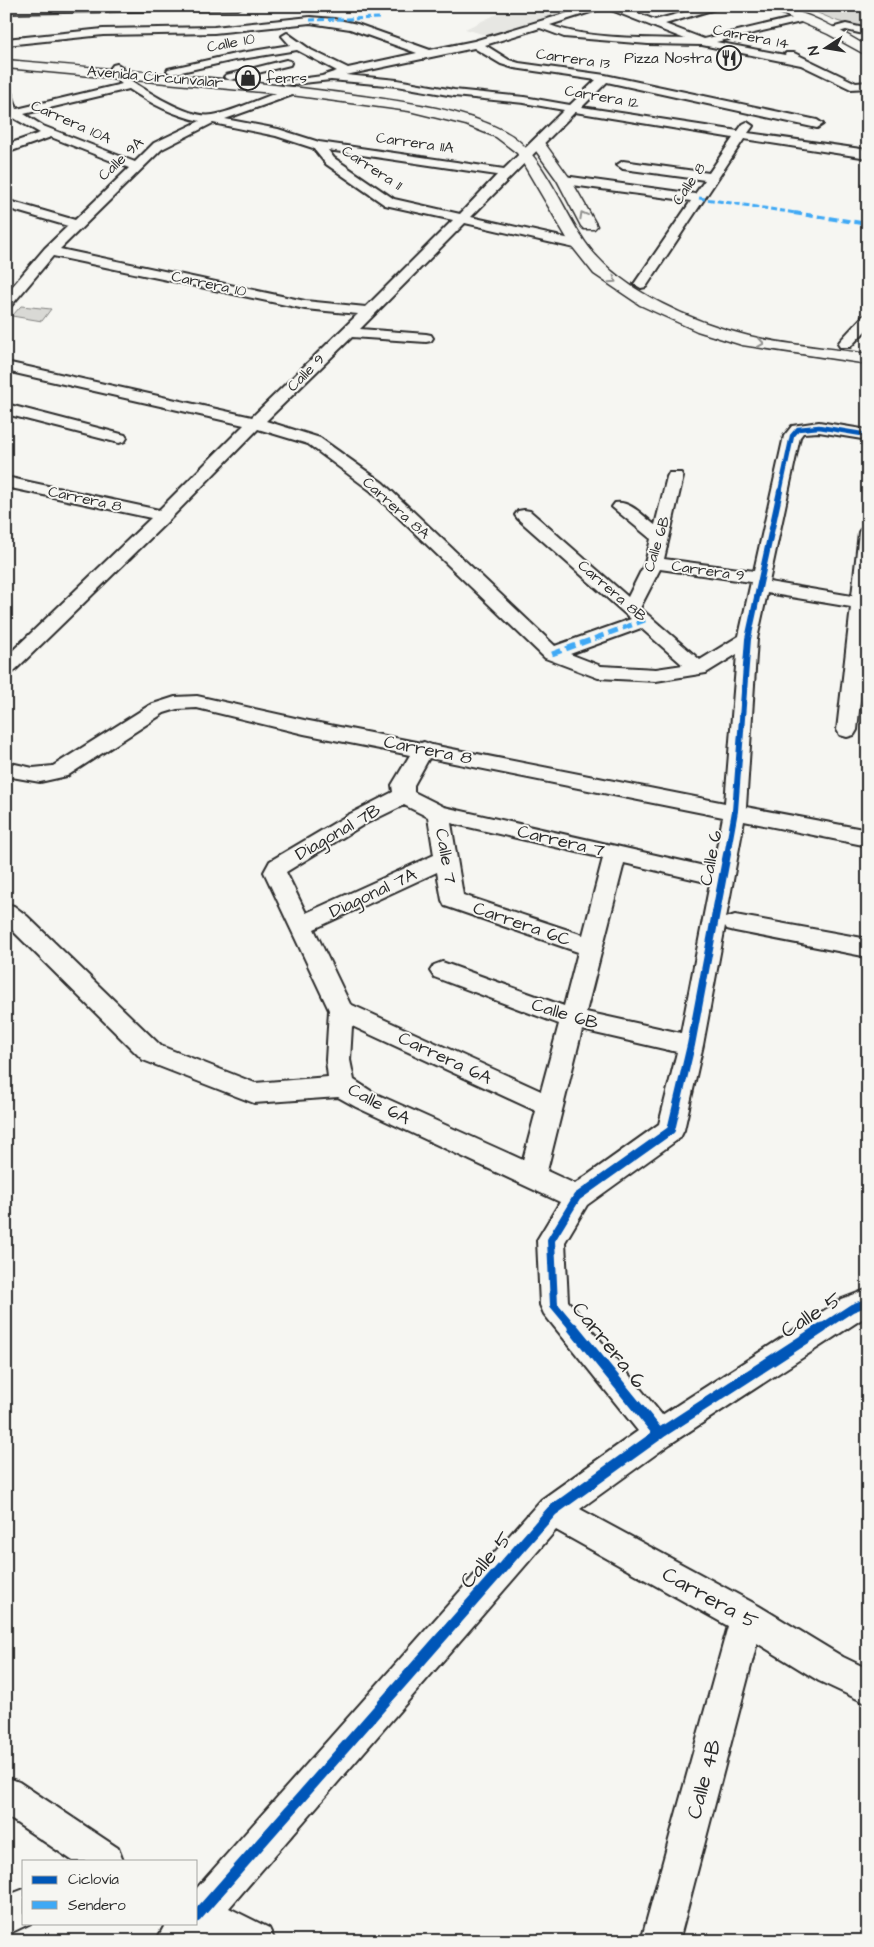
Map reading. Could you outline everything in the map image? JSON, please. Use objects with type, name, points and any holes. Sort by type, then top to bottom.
[{"type":"main road","points":[[770,6],[832,31],[868,52]]},
{"type":"main road","points":[[796,6],[846,27],[868,39]]},
{"type":"main road","name":"Avenida Circunvalar","points":[[6,58],[192,79],[291,87],[434,104],[484,116],[517,129],[538,143],[564,180],[596,239]]},
{"type":"main road","name":"Avenida Circunvalar","points":[[6,64],[172,71],[230,77],[431,111],[492,130],[516,143],[525,154],[579,245],[600,271],[646,302],[703,327],[748,341],[868,358]]},
{"type":"main road","points":[[620,267],[641,284],[683,306],[749,328],[868,347]]},
{"type":"street","points":[[6,42],[103,32],[204,16],[238,6]]},
{"type":"street","name":"Calle 9A","points":[[6,303],[50,251],[76,224],[158,146],[291,87],[347,71],[476,44],[602,6]]},
{"type":"street","name":"Carrera 14","points":[[610,6],[703,42],[804,62]]},
{"type":"street","points":[[655,23],[720,6]]},
{"type":"street","points":[[6,10],[21,8],[204,16],[275,22],[381,18]]},
{"type":"street","points":[[204,16],[230,50]]},
{"type":"street","points":[[539,24],[564,34],[648,41],[703,42],[801,19]]},
{"type":"street","points":[[310,20],[353,26],[430,54]]},
{"type":"street","points":[[275,22],[297,46],[321,60],[347,71]]},
{"type":"street","points":[[832,31],[846,27],[868,32]]},
{"type":"street","points":[[746,32],[855,87],[868,86]]},
{"type":"street","name":"Carrera 13","points":[[476,44],[505,62],[518,66],[605,78],[763,109],[817,124]]},
{"type":"street","name":"Calle 10","points":[[172,71],[230,50],[297,46]]},
{"type":"street","name":"Calle 10","points":[[230,77],[288,62]]},
{"type":"street","points":[[114,70],[131,85]]},
{"type":"street","name":"Carrera 12","points":[[330,77],[397,83],[454,93],[573,108],[657,124],[868,154]]},
{"type":"street","name":"Calle 9","points":[[6,668],[163,516],[525,154],[605,78]]},
{"type":"street","points":[[9,114],[131,85]]},
{"type":"street","name":"Carrera 11","points":[[131,85],[162,105],[185,114],[278,133],[317,145],[330,161],[390,202],[579,245]]},
{"type":"street","name":"Carrera 10A","points":[[6,94],[9,114],[135,166]]},
{"type":"street","name":"Calle 8","points":[[641,284],[739,136],[763,109]]},
{"type":"street","points":[[6,138],[45,130]]},
{"type":"street","points":[[6,149],[45,130]]},
{"type":"street","name":"Carrera 11A","points":[[317,145],[508,173]]},
{"type":"street","points":[[623,165],[713,177]]},
{"type":"street","points":[[564,180],[698,198]]},
{"type":"street","points":[[6,204],[76,224]]},
{"type":"street","name":"Carrera 10","points":[[50,251],[305,305],[368,311]]},
{"type":"street","points":[[845,344],[868,319]]},
{"type":"street","points":[[348,332],[426,338]]},
{"type":"street","name":"Carrera 8A","points":[[6,366],[255,423],[314,441],[377,487],[552,654],[598,672],[656,675],[699,668],[748,639]]},
{"type":"street","points":[[6,409],[119,438]]},
{"type":"street","name":"Calle 6","points":[[551,1240],[577,1197],[671,1130],[691,1045],[735,811],[748,639],[792,436],[798,429],[819,428],[868,435]]},
{"type":"street","name":"Calle 6B","points":[[638,614],[654,563],[675,477]]},
{"type":"street","name":"Carrera 8","points":[[6,482],[163,516]]},
{"type":"street","points":[[620,507],[660,538]]},
{"type":"street","name":"Carrera 8B","points":[[524,515],[699,668]]},
{"type":"street","points":[[847,730],[864,603],[868,532]]},
{"type":"street","name":"Carrera 9","points":[[654,563],[864,603]]},
{"type":"street","points":[[552,654],[638,614]]},
{"type":"street","name":"Carrera 8","points":[[6,769],[33,776],[47,775],[60,770],[157,709],[175,703],[197,702],[304,727],[424,749],[868,838]]},
{"type":"street","points":[[404,796],[403,785],[424,749]]},
{"type":"street","name":"Carrera 7","points":[[404,796],[438,813],[722,878]]},
{"type":"street","name":"Diagonal 7B","points":[[276,877],[278,866],[390,802],[404,796]]},
{"type":"street","name":"Calle 7","points":[[438,813],[453,900]]},
{"type":"street","points":[[532,1177],[614,854]]},
{"type":"street","name":"Diagonal 7A","points":[[300,926],[446,859]]},
{"type":"street","name":"Calle 6A","points":[[276,877],[341,1010],[338,1060],[342,1086],[365,1100],[577,1197]]},
{"type":"street","name":"Carrera 6C","points":[[453,900],[591,947]]},
{"type":"street","points":[[6,912],[20,922],[152,1053],[254,1093],[342,1086]]},
{"type":"street","points":[[734,922],[868,948]]},
{"type":"street","name":"Calle 6B","points":[[442,971],[573,1019],[691,1045]]},
{"type":"street","name":"Carrera 6A","points":[[341,1010],[550,1106]]},
{"type":"street","name":"Carrera 6","points":[[551,1240],[554,1305],[659,1434]]},
{"type":"street","name":"Calle 5","points":[[198,1914],[552,1510],[659,1434],[852,1308],[868,1302]]},
{"type":"street","name":"Carrera 5","points":[[552,1510],[747,1618],[830,1669],[868,1687]]},
{"type":"street","name":"Calle 4B","points":[[660,1941],[747,1618]]},
{"type":"street","points":[[6,1795],[104,1860]]},
{"type":"street","points":[[6,1917],[22,1909]]},
{"type":"street","points":[[198,1917],[256,1941]]},
{"type":"street","name":"Calle 5","points":[[175,1941],[189,1924]]},
{"type":"shaded area","points":[[526,6],[551,6],[567,13],[489,36],[465,29],[495,15]]},
{"type":"shaded area","points":[[801,6],[868,6],[868,30],[837,21]]},
{"type":"shaded area","points":[[21,306],[51,309],[42,321],[12,316]]},
{"type":"marked path","points":[[310,20],[381,18]]},
{"type":"marked path","points":[[699,198],[868,224]]},
{"type":"marked path","points":[[552,654],[645,620]]},
{"type":"cycle path","points":[[659,1434],[554,1305],[551,1240],[577,1197],[671,1130],[691,1045],[735,811],[748,639],[792,436],[798,429],[819,427],[868,435]]},
{"type":"cycle path","points":[[198,1915],[552,1511],[659,1434],[852,1308],[868,1302]]},
{"type":"place","name":"Pizza Nostra","points":[[729,58]]},
{"type":"place","name":"ferrs","points":[[248,78]]}]
